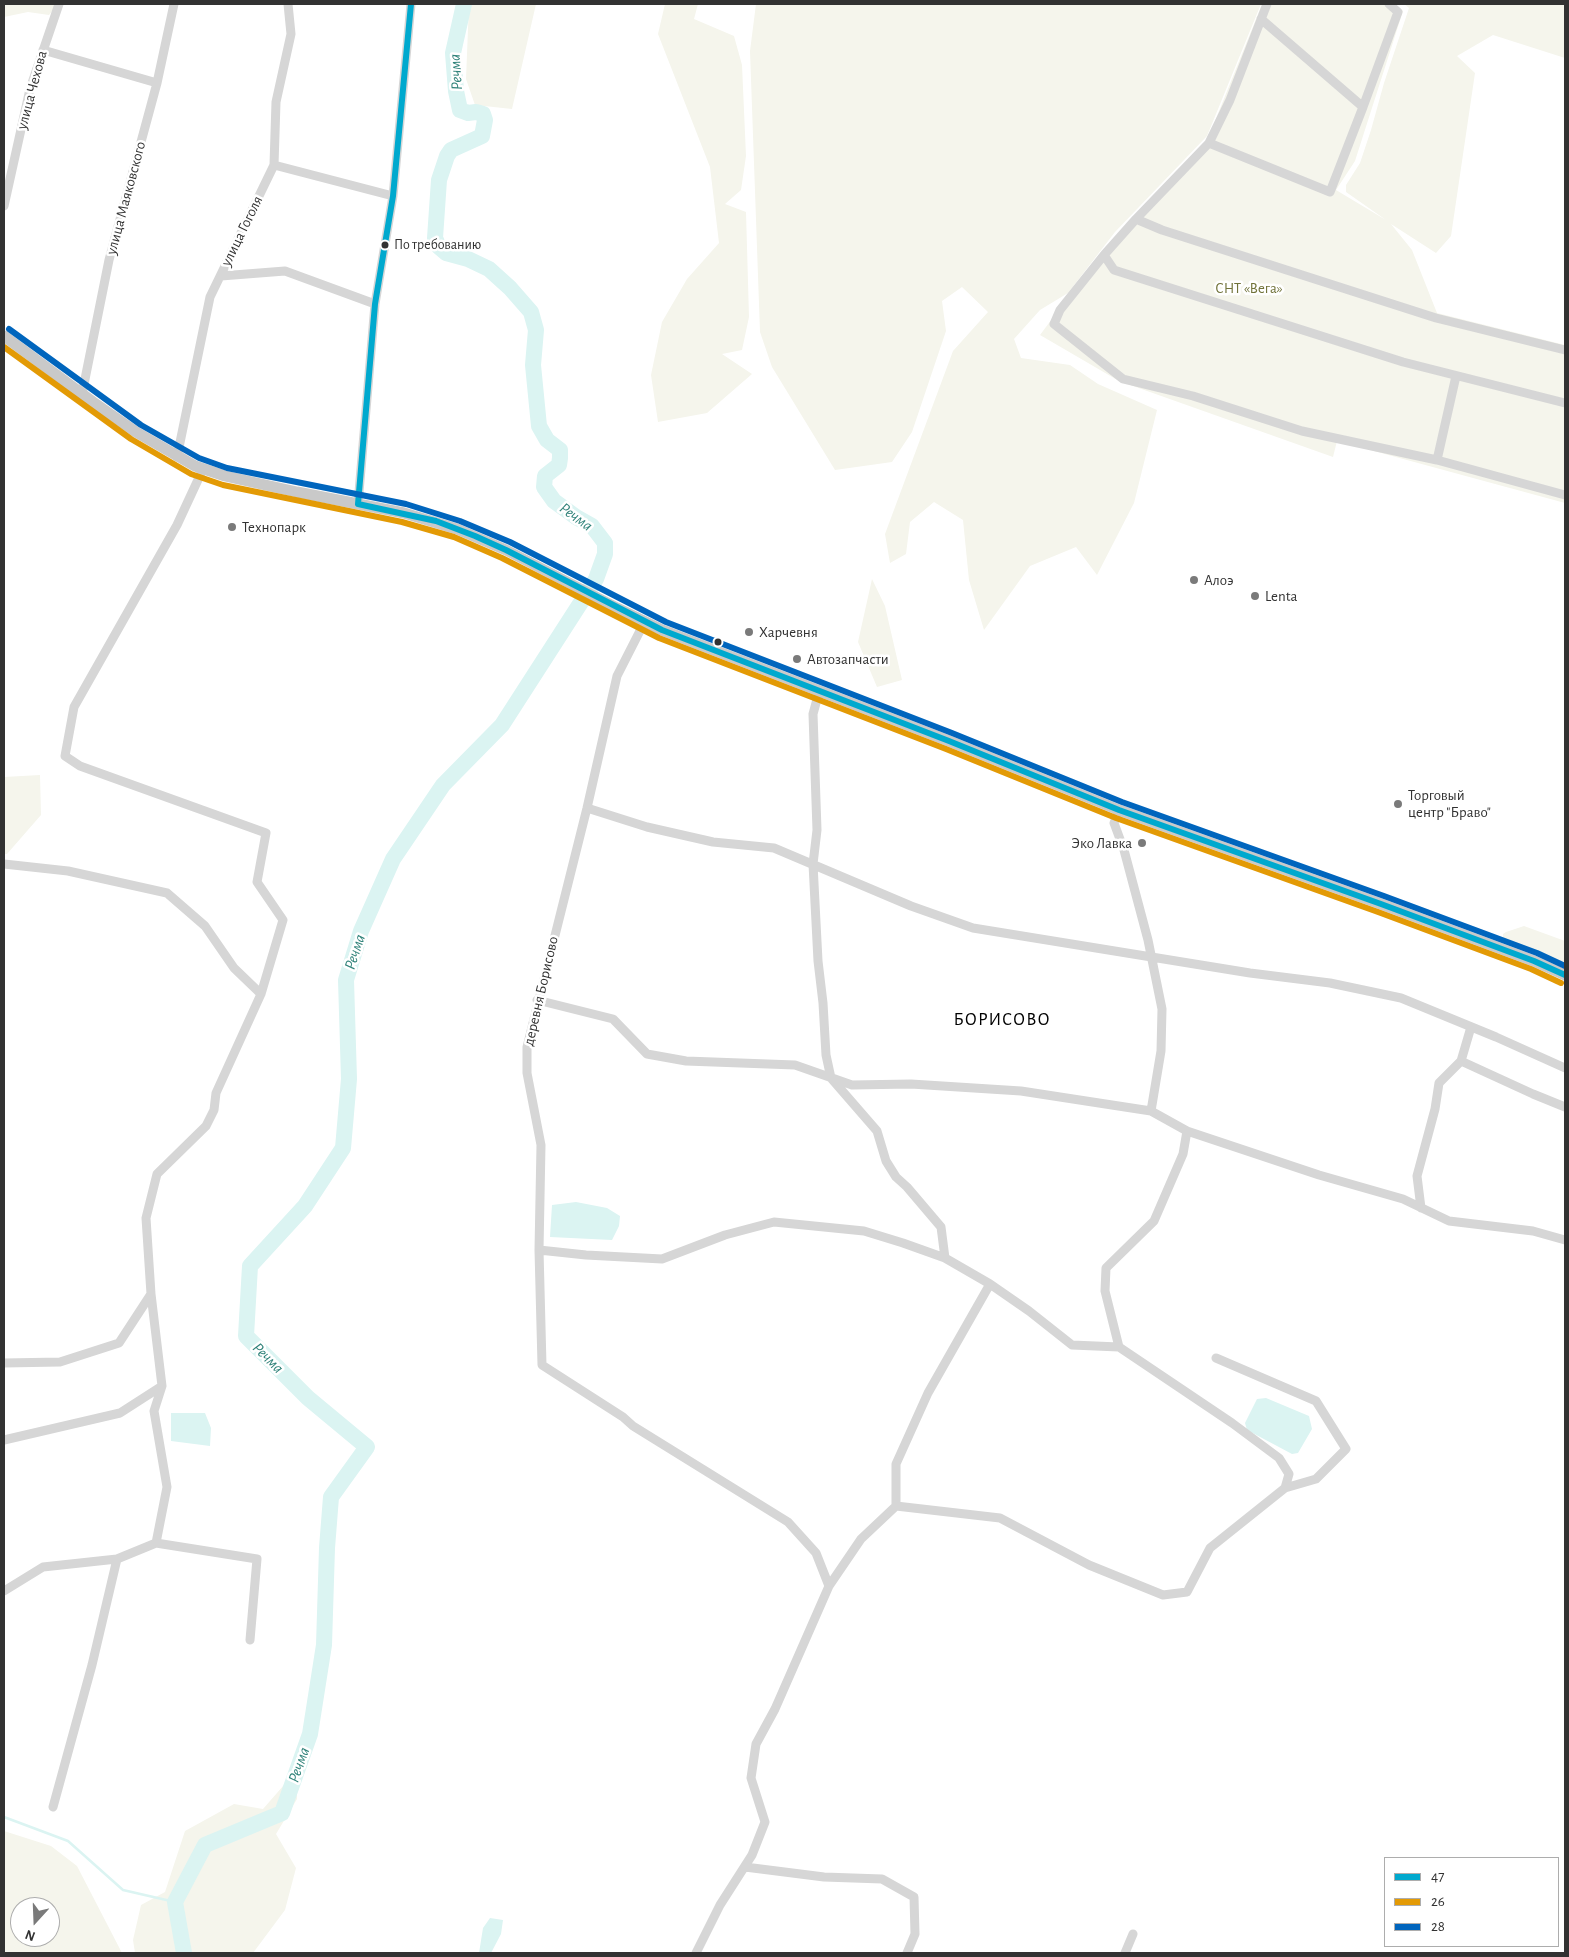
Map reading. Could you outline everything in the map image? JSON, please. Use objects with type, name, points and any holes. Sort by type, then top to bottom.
[{"type":"main road","points":[[4,336],[131,428],[177,457],[203,469],[243,480],[412,515],[456,529],[506,550],[644,623],[949,741],[1119,810],[1534,961],[1565,975]]},
{"type":"street","name":"улица Чехова","points":[[4,206],[30,89],[59,4]]},
{"type":"street","name":"улица Маяковского","points":[[82,394],[109,260],[157,83],[174,4]]},
{"type":"street","name":"улица Гоголя","points":[[177,457],[210,297],[274,164],[276,102],[291,34],[288,4]]},
{"type":"street","points":[[358,504],[375,304],[393,196],[411,4]]},
{"type":"street","points":[[1267,4],[1230,100],[1210,143],[1136,219],[1104,255],[1060,310],[1054,324],[1123,379],[1193,396],[1302,431],[1437,460],[1565,495]]},
{"type":"street","points":[[1210,143],[1330,192],[1364,107],[1398,12],[1389,4]]},
{"type":"street","points":[[1261,19],[1364,107]]},
{"type":"street","points":[[43,50],[157,83]]},
{"type":"street","points":[[274,164],[393,196]]},
{"type":"street","points":[[1136,219],[1180,236],[1436,318],[1565,350]]},
{"type":"street","points":[[1104,255],[1114,270],[1394,359],[1565,404]]},
{"type":"street","points":[[221,276],[285,272],[375,304]]},
{"type":"street","points":[[1437,460],[1456,376]]},
{"type":"street","points":[[156,1543],[167,1487],[154,1412],[162,1386],[151,1294],[146,1218],[157,1174],[206,1126],[214,1110],[216,1093],[262,994],[283,920],[257,882],[266,833],[80,766],[65,756],[74,707],[177,525],[203,469]]},
{"type":"street","name":"деревня Борисово","points":[[644,623],[617,676],[587,808],[537,1000],[527,1047],[527,1074],[541,1146],[539,1250],[542,1365],[624,1418],[632,1426],[788,1522],[816,1553],[829,1586]]},
{"type":"street","points":[[819,692],[813,714],[817,830],[813,864],[818,960],[826,1055],[831,1078],[877,1131],[886,1161],[896,1177],[941,1227],[945,1258]]},
{"type":"street","points":[[587,808],[647,827],[713,842],[774,848],[911,906],[973,928],[1250,973],[1330,983],[1400,998],[1470,1026],[1565,1068]]},
{"type":"street","points":[[1119,810],[1114,823],[1124,850],[1148,940],[1162,1009],[1161,1052],[1151,1112]]},
{"type":"street","points":[[4,864],[68,871],[167,893],[204,926],[234,968],[262,994]]},
{"type":"street","points":[[537,1000],[614,1018],[647,1054],[686,1061],[795,1066],[852,1085],[911,1084],[1021,1091],[1151,1112],[1187,1131],[1320,1175],[1403,1199],[1449,1221],[1532,1231],[1565,1240]]},
{"type":"street","points":[[1422,1208],[1417,1176],[1435,1110],[1439,1083],[1461,1060],[1470,1026]]},
{"type":"street","points":[[1461,1060],[1565,1107]]},
{"type":"street","points":[[1118,1348],[1105,1291],[1106,1268],[1154,1221],[1183,1154],[1187,1131]]},
{"type":"street","points":[[539,1250],[586,1255],[662,1259],[725,1235],[774,1222],[864,1231],[903,1242],[945,1258],[990,1284],[1029,1311],[1072,1345],[1118,1348],[1232,1423],[1279,1458],[1289,1474],[1285,1488]]},
{"type":"street","points":[[696,1953],[720,1905],[752,1855],[765,1822],[751,1778],[756,1744],[775,1709],[829,1586],[861,1539],[896,1506],[896,1464],[928,1393],[990,1284]]},
{"type":"street","points":[[4,1363],[60,1362],[119,1343],[151,1294]]},
{"type":"street","points":[[896,1506],[1000,1518],[1089,1565],[1163,1595],[1187,1592],[1210,1548],[1285,1488],[1316,1479],[1346,1449],[1316,1401],[1216,1358]]},
{"type":"street","points":[[4,1440],[120,1413],[162,1386]]},
{"type":"street","points":[[4,1591],[43,1567],[117,1559],[156,1543],[257,1559],[250,1640]]},
{"type":"street","points":[[53,1807],[92,1665],[117,1559]]},
{"type":"street","points":[[745,1867],[824,1877],[882,1879],[914,1897],[914,1934],[907,1953]]},
{"type":"street","points":[[1125,1953],[1133,1934]]},
{"type":"green space","points":[[4,4],[58,4],[49,15],[28,12],[4,17]]},
{"type":"green space","points":[[469,4],[536,4],[512,109],[475,105],[466,79]]},
{"type":"green space","points":[[665,4],[698,4],[694,19],[734,36],[742,65],[746,156],[741,190],[725,204],[746,212],[749,317],[742,350],[722,354],[752,374],[707,413],[658,422],[651,375],[662,322],[687,279],[719,243],[710,167],[658,34]]},
{"type":"green space","points":[[756,4],[1261,4],[1207,136],[1115,232],[1068,293],[1040,310],[1014,339],[1021,358],[1070,365],[1098,384],[1157,410],[1134,503],[1097,575],[1076,547],[1030,566],[984,630],[969,580],[963,520],[934,502],[910,522],[906,554],[890,563],[885,534],[953,351],[988,312],[962,287],[942,301],[946,331],[912,432],[892,462],[835,470],[772,367],[760,332],[750,51]]},
{"type":"green space","name":"СНТ «Вега»","points":[[1262,4],[1395,4],[1403,11],[1355,161],[1336,190],[1386,220],[1346,192],[1346,185],[1360,163],[1371,130],[1384,83],[1409,8],[1404,4],[1565,4],[1565,58],[1493,35],[1457,56],[1475,73],[1451,236],[1436,253],[1391,224],[1412,250],[1437,313],[1565,345],[1565,503],[1337,441],[1333,457],[1119,381],[1040,335],[1098,257],[1199,150],[1209,136]]},
{"type":"green space","points":[[872,579],[885,606],[902,680],[877,687],[858,642]]},
{"type":"green space","points":[[40,775],[41,815],[7,854],[4,854],[4,777]]},
{"type":"green space","points":[[1524,926],[1565,941],[1565,963],[1503,938],[1503,934],[1506,932]]},
{"type":"green space","points":[[297,1770],[297,1799],[276,1834],[296,1868],[285,1910],[253,1953],[135,1953],[133,1940],[141,1905],[165,1892],[185,1831],[234,1804],[263,1809]]},
{"type":"green space","points":[[4,1831],[51,1846],[77,1866],[122,1953],[4,1953]]},
{"type":"water","points":[[576,1202],[607,1208],[620,1216],[619,1226],[612,1240],[550,1237],[552,1205]]},
{"type":"water","points":[[1266,1398],[1309,1416],[1312,1429],[1298,1453],[1292,1454],[1247,1430],[1245,1423],[1257,1399]]},
{"type":"water","points":[[171,1413],[205,1413],[211,1428],[210,1446],[171,1441]]},
{"type":"water","points":[[490,1918],[503,1920],[501,1934],[491,1953],[479,1953],[483,1928]]},
{"type":"waterway","name":"Речма","points":[[184,1953],[175,1902],[205,1845],[282,1813],[310,1734],[324,1645],[327,1548],[331,1497],[367,1447],[308,1398],[246,1336],[250,1266],[305,1206],[343,1148],[349,1079],[346,980],[361,931],[393,859],[443,785],[502,725],[596,579],[605,554],[605,543],[592,526],[554,501],[544,487],[545,476],[559,465],[560,450],[547,440],[539,426],[533,365],[536,330],[531,312],[510,288],[489,269],[468,259],[446,253],[439,247],[435,238],[439,180],[447,156],[451,150],[482,136],[485,120],[483,114],[476,112],[468,113],[460,110],[456,91],[453,53],[464,4]]},
{"type":"waterway","points":[[4,1817],[68,1841],[123,1890],[175,1902]]},
{"type":"transit line","name":"47","points":[[358,504],[375,304],[393,196],[411,4]]},
{"type":"transit line","name":"28","points":[[9,329],[141,425],[199,458],[227,468],[406,504],[460,521],[510,542],[666,622],[952,733],[1122,802],[1384,896],[1537,953],[1565,966]]},
{"type":"transit line","name":"26","points":[[4,347],[131,439],[191,474],[223,485],[402,522],[454,537],[502,558],[659,638],[946,749],[1116,818],[1378,912],[1531,969],[1561,983]]},
{"type":"transit line","name":"47","points":[[358,504],[436,521],[475,536],[662,630],[949,741],[1119,810],[1381,904],[1534,961],[1565,975]]},
{"type":"place","name":"По требованию","points":[[385,245]]},
{"type":"place","name":"Технопарк","points":[[232,527]]},
{"type":"place","name":"Алоэ","points":[[1194,580]]},
{"type":"place","name":"Lenta","points":[[1255,596]]},
{"type":"place","name":"Харчевня","points":[[749,632]]},
{"type":"place","name":"Автозапчасти","points":[[797,659]]},
{"type":"place","name":"Торговый центр \"Браво\"","points":[[1398,804]]},
{"type":"place","name":"Эко Лавка","points":[[1142,843]]},
{"type":"district","name":"БОРИСОВО","points":[[1002,1020]]}]
